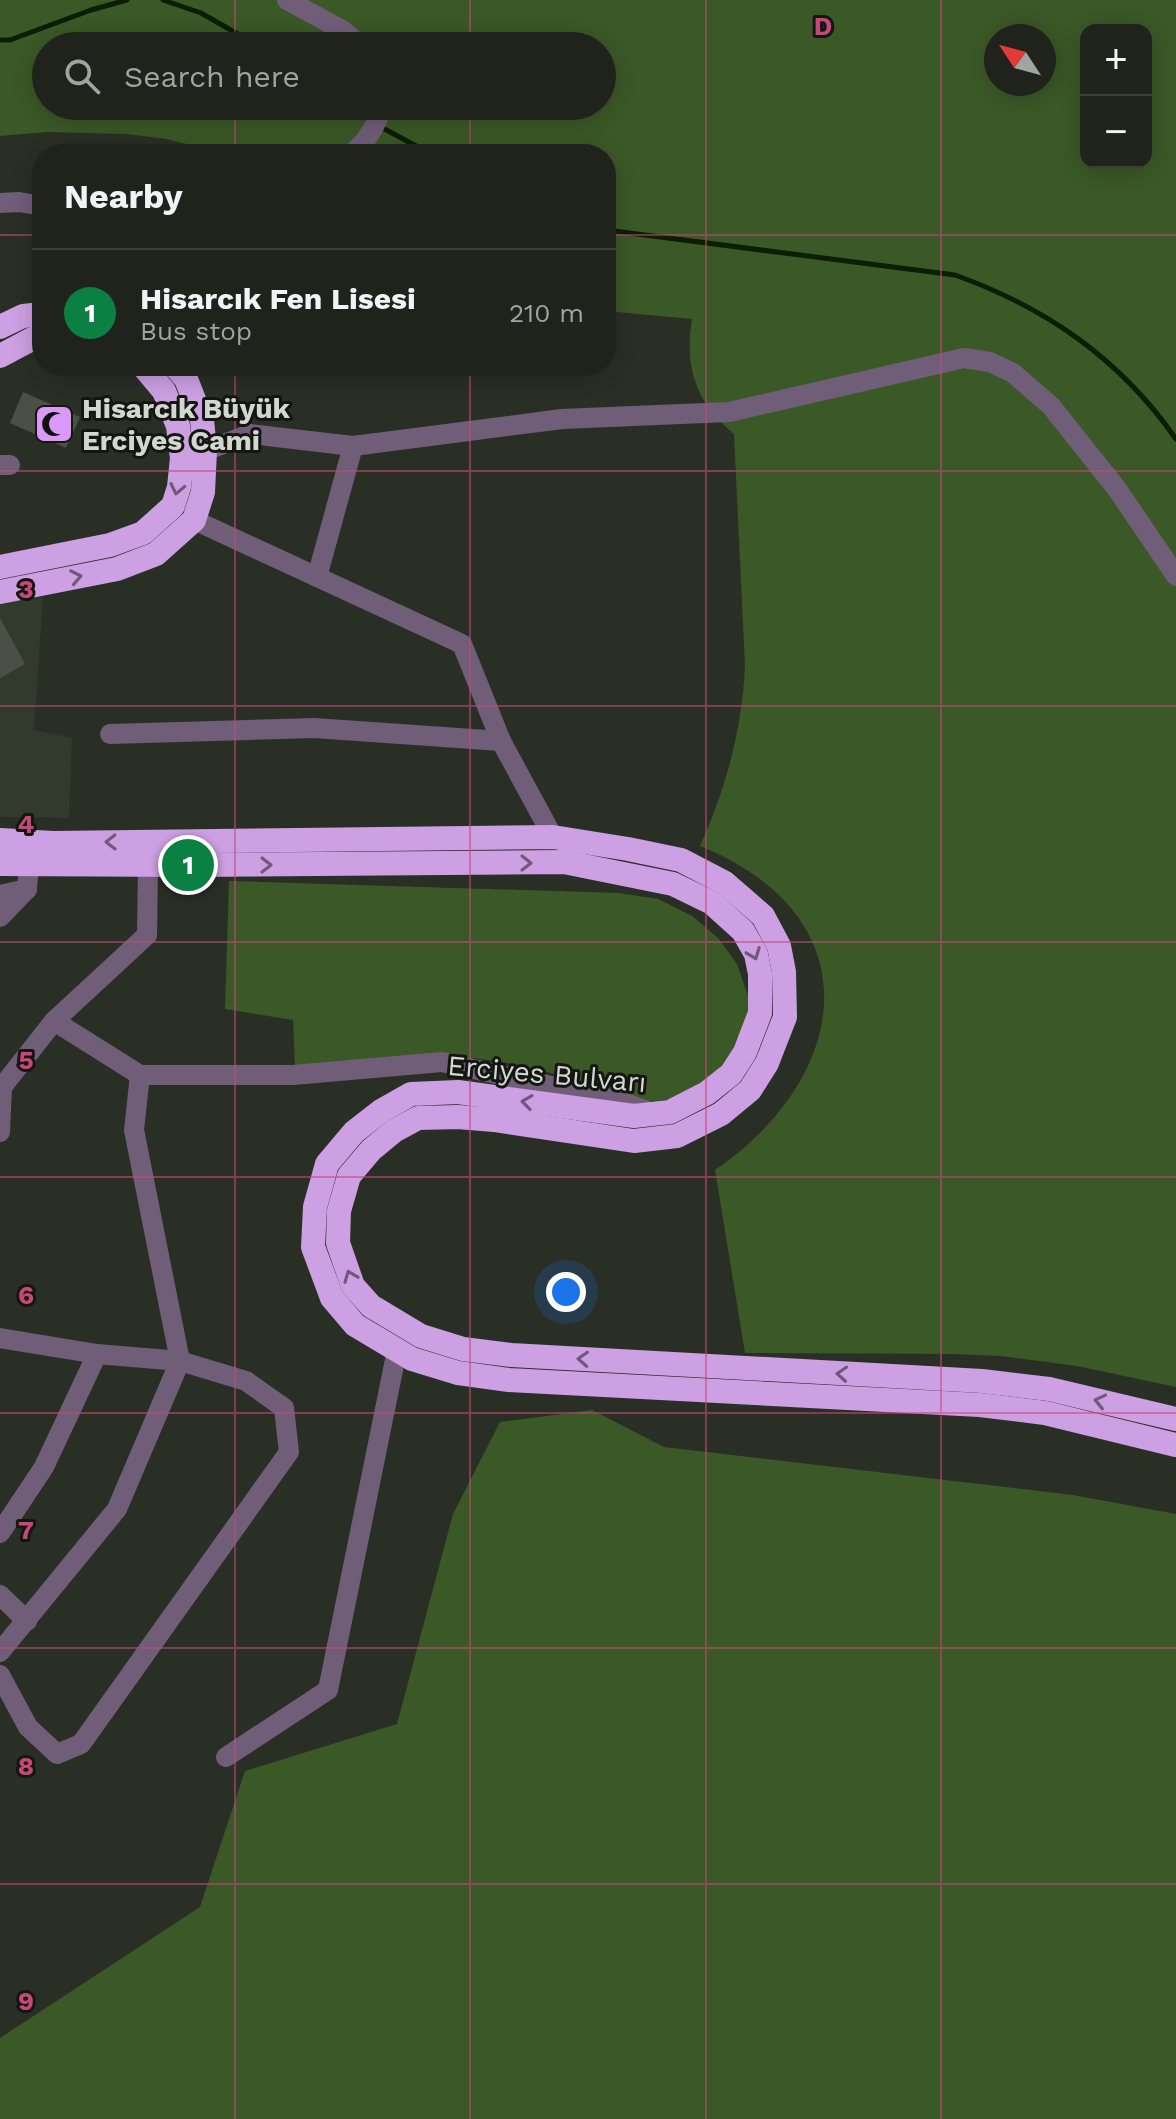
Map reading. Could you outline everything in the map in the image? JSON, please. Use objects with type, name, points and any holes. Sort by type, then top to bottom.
[{"type":"highway","points":[[0,327],[32,315]]},
{"type":"highway","points":[[0,356],[32,339]]},
{"type":"highway","points":[[0,567],[110,545],[143,533],[173,506],[182,458],[178,426],[164,391],[151,376]]},
{"type":"highway","points":[[0,592],[117,569],[156,554],[194,520],[203,492],[205,451],[202,420],[183,376]]},
{"type":"highway","name":"Erciyes Bulvarı","points":[[0,840],[53,843],[553,837],[681,860],[725,883],[763,916],[779,946],[784,972],[785,1017],[767,1063],[750,1090],[721,1114],[677,1136],[634,1141],[494,1120],[418,1118],[394,1131],[371,1150],[349,1176],[339,1211],[338,1243],[353,1286],[371,1306],[421,1336],[463,1349],[511,1355],[982,1381],[1049,1389],[1176,1419]]},
{"type":"highway","name":"Erciyes Bulvarı","points":[[0,864],[28,877],[148,865],[564,862],[673,884],[712,903],[743,931],[756,954],[760,974],[760,1013],[745,1052],[731,1074],[707,1093],[670,1112],[634,1116],[458,1092],[411,1094],[381,1111],[354,1132],[327,1164],[315,1207],[313,1247],[332,1298],[355,1325],[412,1359],[458,1373],[509,1380],[980,1405],[1032,1411],[1176,1445]]},
{"type":"street","points":[[287,0],[344,32]]},
{"type":"street","points":[[360,144],[374,120]]},
{"type":"street","points":[[0,203],[32,204]]},
{"type":"street","points":[[205,451],[250,434],[353,446],[562,419],[729,412],[964,358],[990,362],[1013,373],[1051,406],[1117,489],[1176,576]]},
{"type":"street","points":[[317,577],[353,446]]},
{"type":"street","points":[[194,520],[462,644],[501,741],[553,837]]},
{"type":"street","points":[[110,734],[314,728],[501,741]]},
{"type":"street","points":[[0,1132],[2,1087],[54,1021],[147,935],[148,865]]},
{"type":"street","points":[[0,895],[28,877]]},
{"type":"street","points":[[0,917],[28,877]]},
{"type":"street","points":[[54,1021],[140,1075],[293,1075],[442,1062],[619,1101],[655,1114]]},
{"type":"street","points":[[0,1652],[117,1509],[180,1361],[134,1130],[140,1075]]},
{"type":"street","points":[[0,1338],[97,1354],[180,1361],[246,1381],[284,1408],[289,1452],[81,1744],[57,1754],[28,1727],[0,1675]]},
{"type":"street","points":[[226,1757],[328,1690],[397,1350]]},
{"type":"street","points":[[0,1533],[44,1467],[97,1354]]},
{"type":"street","points":[[0,1595],[27,1621]]},
{"type":"shaded area","points":[[43,598],[34,730],[72,738],[69,818],[0,817],[0,601]]},
{"type":"green space","points":[[0,0],[1176,0],[1176,1387],[1077,1366],[1000,1356],[745,1353],[715,1170],[761,1132],[795,1089],[817,1044],[824,999],[817,954],[795,913],[756,876],[700,846],[731,758],[745,666],[734,434],[710,409],[696,383],[690,353],[692,319],[616,312],[616,144],[187,144],[126,134],[47,132],[0,136]]},
{"type":"green space","points":[[229,881],[619,893],[658,899],[692,916],[718,938],[737,964],[748,996],[748,1013],[742,1033],[718,1072],[710,1080],[673,1099],[636,1103],[573,1078],[474,1058],[440,1057],[295,1067],[293,1020],[225,1009]]},
{"type":"green space","points":[[592,1410],[664,1447],[1073,1495],[1176,1514],[1176,2119],[0,2119],[0,2038],[200,1907],[245,1771],[397,1724],[453,1514],[500,1422]]},
{"type":"building","name":"Hisarcık Büyük Erciyes Cami","points":[[23,392],[80,417],[66,448],[10,423]]},
{"type":"building","points":[[0,618],[25,664],[0,678]]},
{"type":"waterway","points":[[0,40],[10,40],[127,0]]},
{"type":"waterway","points":[[163,0],[201,13],[234,32]]},
{"type":"waterway","points":[[379,126],[412,144]]},
{"type":"waterway","points":[[616,231],[955,275],[1020,303],[1079,339],[1131,384],[1176,439]]},
{"type":"place","name":"Hisarcık Büyük Erciyes Cami","points":[[54,424]]},
{"type":"place","name":"Hisarcık Fen Lisesi","points":[[188,865]]}]
